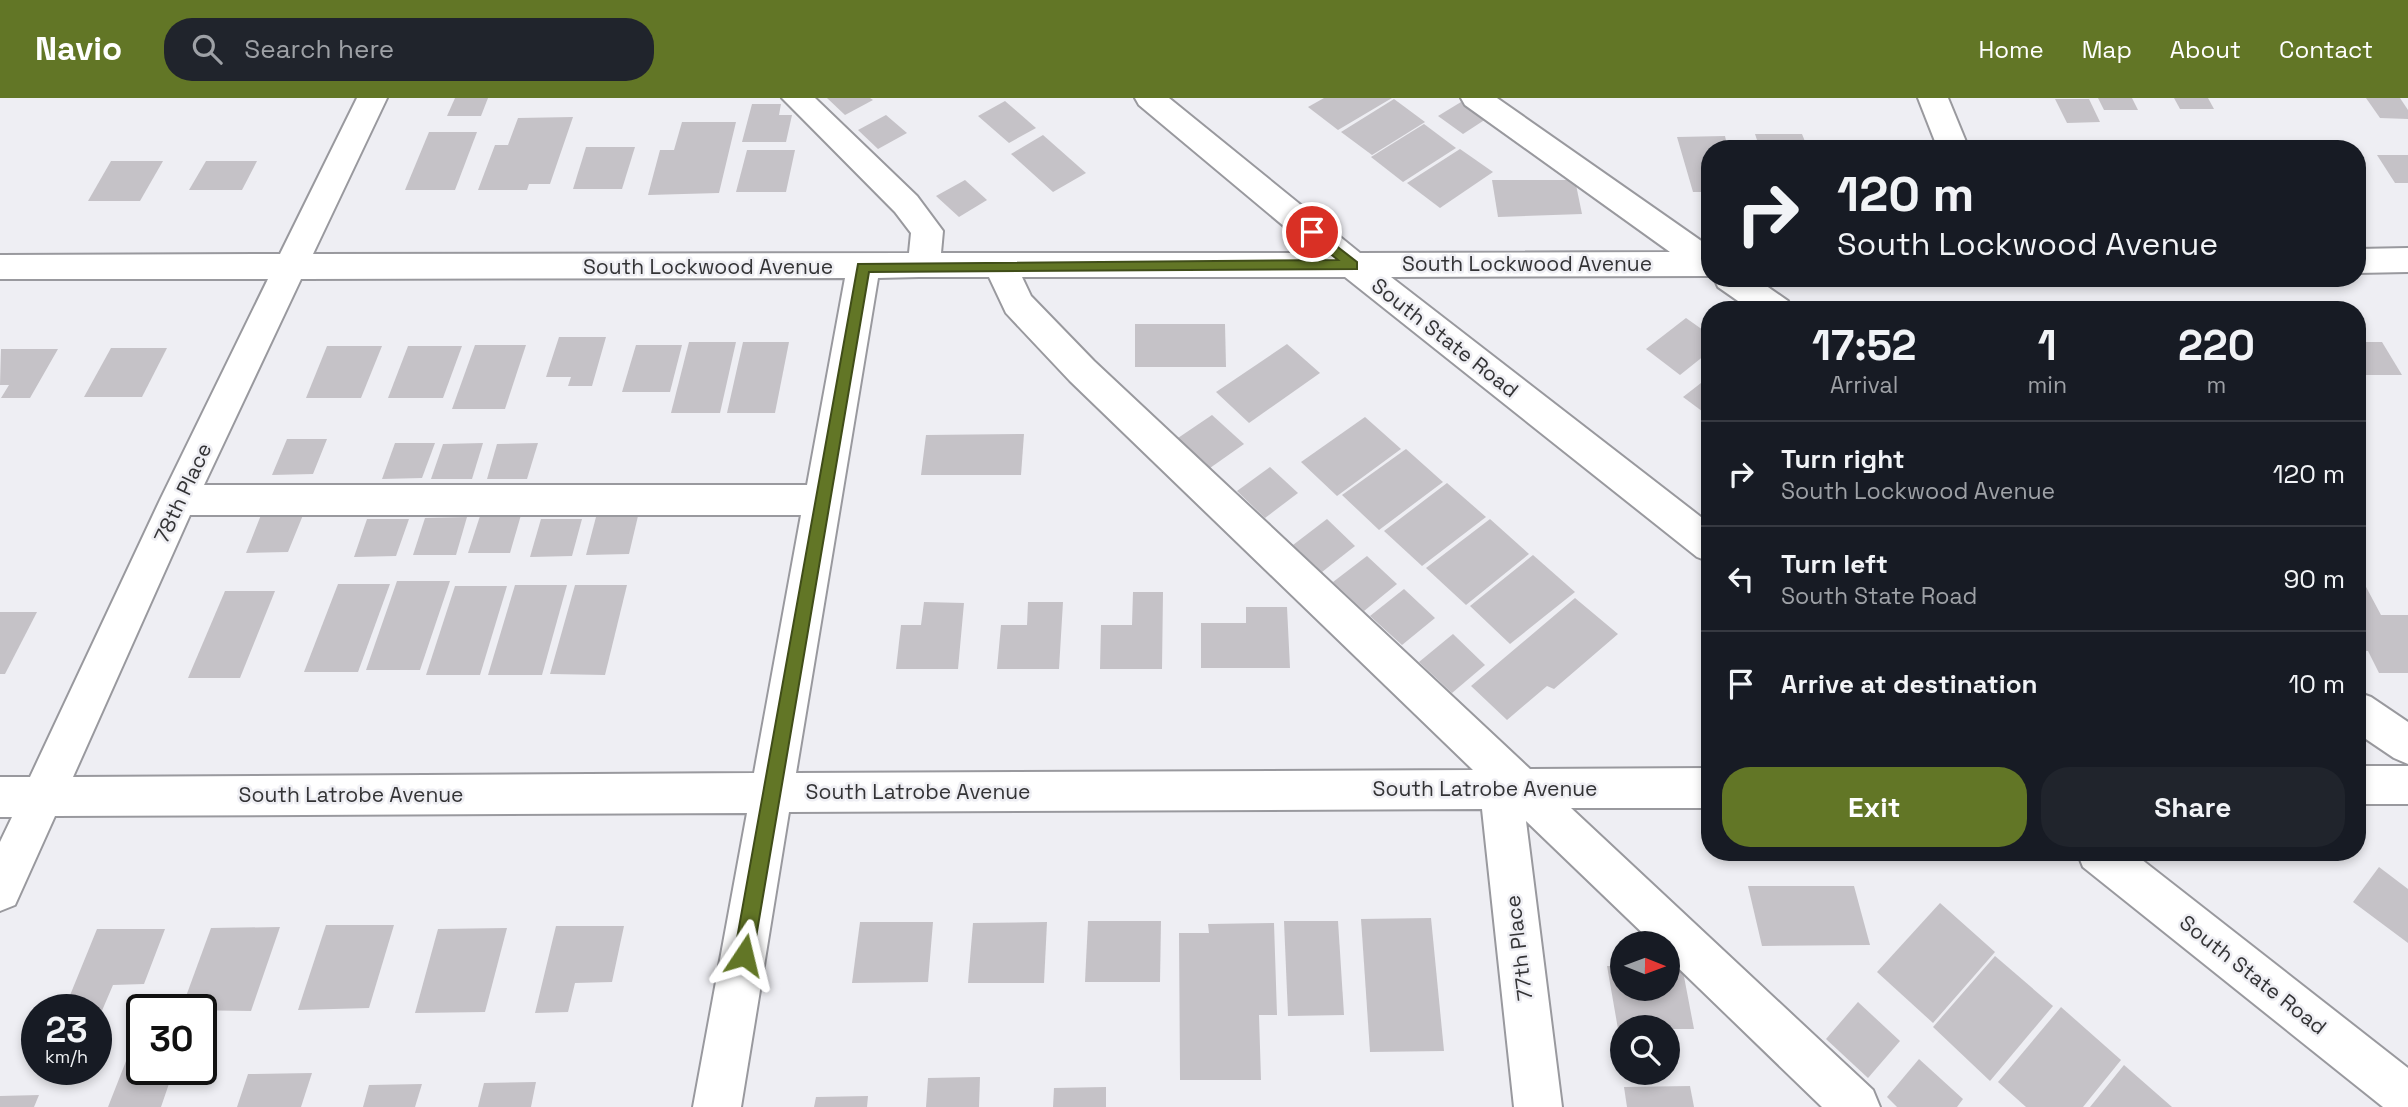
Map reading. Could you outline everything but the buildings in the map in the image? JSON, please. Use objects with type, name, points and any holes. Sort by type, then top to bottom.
[{"type":"street","name":"78th Place","points":[[0,890],[178,500],[372,98]]},
{"type":"street","points":[[797,98],[906,204],[927,231],[923,267]]},
{"type":"street","name":"South State Road","points":[[1150,98],[1353,265],[1701,539]]},
{"type":"street","points":[[1476,98],[1701,258]]},
{"type":"street","points":[[1933,98],[1950,140]]},
{"type":"street","points":[[2366,261],[2408,260]]},
{"type":"street","name":"South Lockwood Avenue","points":[[0,267],[1353,265],[1701,268]]},
{"type":"street","points":[[717,1107],[863,267]]},
{"type":"street","points":[[1000,267],[1018,304],[1028,317],[1511,789],[1856,1107]]},
{"type":"street","points":[[1743,287],[1763,301]]},
{"type":"street","points":[[178,500],[823,500]]},
{"type":"street","points":[[2366,716],[2408,745]]},
{"type":"street","points":[[2366,785],[2408,785]]},
{"type":"street","name":"South Latrobe Avenue","points":[[0,797],[1701,788]]},
{"type":"street","name":"77th Place","points":[[1511,789],[1538,1107]]},
{"type":"street","name":"South State Road","points":[[2109,861],[2408,1097]]},
{"type":"route","points":[[744,955],[863,267],[1353,265],[1312,232]]}]
